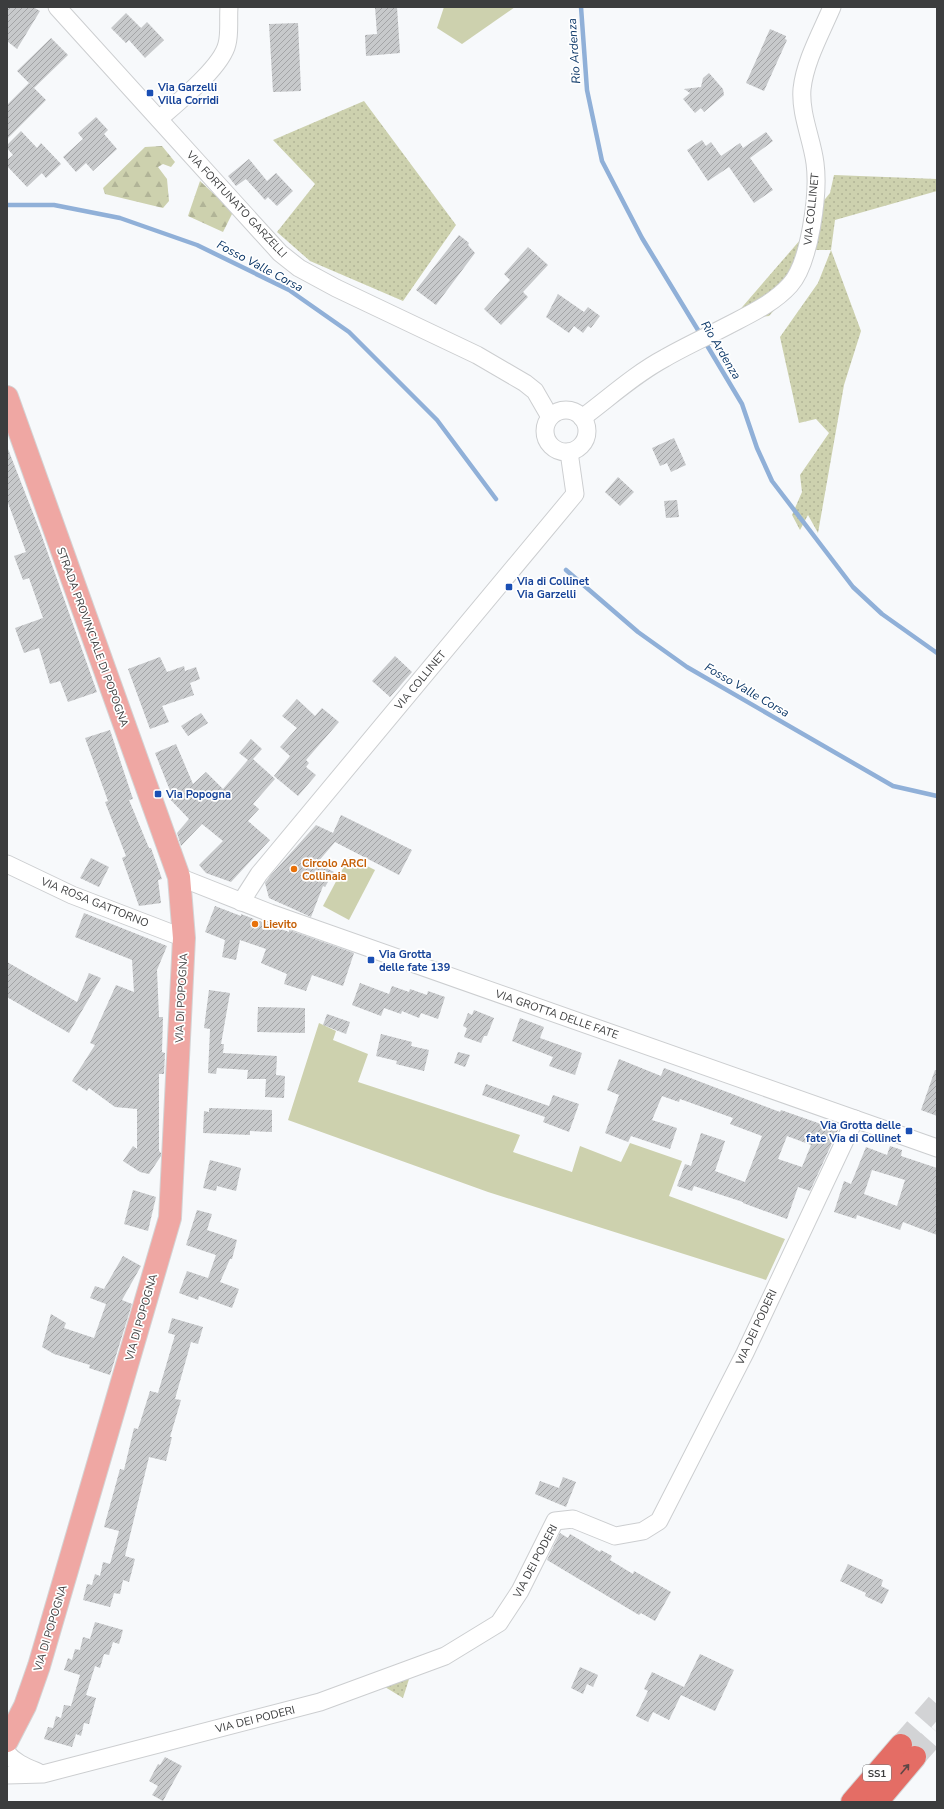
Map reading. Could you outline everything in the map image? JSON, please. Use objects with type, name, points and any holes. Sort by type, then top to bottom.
[{"type":"highway","name":"SS1","points":[[852,1802],[908,1751],[877,1802]]},
{"type":"main road","name":"STRADA PROVINCIALE DI POPOGNA","points":[[7,397],[179,877]]},
{"type":"main road","name":"VIA DI POPOGNA","points":[[7,1741],[25,1706],[39,1666],[170,1218],[184,938],[179,877]]},
{"type":"street","name":"VIA FORTUNATO GARZELLI","points":[[57,7],[280,253],[299,268],[343,291],[478,355],[525,383],[535,391],[550,417]]},
{"type":"street","points":[[159,119],[205,77],[218,61],[227,45],[229,7]]},
{"type":"street","name":"VIA COLLINET","points":[[582,418],[663,359],[773,300],[790,285],[802,266],[812,224],[816,173],[804,110],[802,87],[806,69],[832,7]]},
{"type":"street","points":[[563,410],[577,414],[582,418],[587,430],[584,442],[575,451],[569,452],[556,450],[547,441],[545,428],[550,417],[556,413],[563,410]]},
{"type":"street","name":"VIA COLLINET","points":[[241,902],[259,874],[575,494],[569,452]]},
{"type":"street","name":"VIA ROSA GATTORNO","points":[[7,864],[72,895],[184,938]]},
{"type":"street","name":"VIA GROTTA DELLE FATE","points":[[179,877],[270,913],[937,1148]]},
{"type":"street","name":"VIA DEI PODERI","points":[[7,1775],[43,1774],[320,1702],[445,1656],[499,1623],[520,1591],[555,1521],[573,1519],[615,1536],[643,1531],[659,1521],[745,1353],[855,1120]]},
{"type":"street","points":[[7,1753],[23,1766],[43,1774]]},
{"type":"green space","points":[[444,7],[515,7],[462,44],[437,28]]},
{"type":"green space","points":[[364,101],[456,225],[403,301],[310,261],[277,232],[315,184],[273,140]]},
{"type":"green space","points":[[162,146],[175,162],[171,167],[163,164],[158,167],[167,179],[169,201],[163,208],[105,194],[103,188],[145,147]]},
{"type":"green space","points":[[834,175],[937,179],[937,191],[835,220],[831,250],[812,250],[805,276],[769,316],[731,320],[807,232],[817,209],[830,193]]},
{"type":"green space","points":[[200,181],[233,212],[223,232],[188,216]]},
{"type":"green space","points":[[831,250],[861,331],[844,385],[818,533],[808,515],[800,530],[792,515],[802,492],[800,475],[829,433],[816,419],[799,423],[780,337],[818,283]]},
{"type":"green space","points":[[349,857],[375,870],[349,920],[323,906]]},
{"type":"green space","points":[[319,1023],[336,1031],[333,1040],[368,1054],[358,1082],[520,1135],[513,1152],[572,1172],[580,1146],[621,1162],[630,1143],[682,1161],[669,1196],[785,1239],[766,1280],[488,1192],[288,1120]]},
{"type":"green space","points":[[410,1676],[403,1698],[385,1687]]},
{"type":"building","points":[[7,7],[33,7],[40,11],[17,49],[7,41]]},
{"type":"building","points":[[375,7],[397,7],[400,53],[366,56],[365,35],[377,34]]},
{"type":"building","points":[[126,13],[141,28],[147,22],[164,40],[145,58],[129,40],[126,43],[111,28]]},
{"type":"building","points":[[298,23],[301,91],[273,92],[269,24]]},
{"type":"building","points":[[770,29],[786,36],[785,39],[787,40],[764,91],[746,83]]},
{"type":"building","points":[[51,38],[68,55],[34,88],[17,71]]},
{"type":"building","points":[[709,73],[723,89],[724,95],[704,112],[701,108],[695,113],[683,99],[690,93],[684,89],[701,87],[703,78]]},
{"type":"building","points":[[29,83],[46,100],[7,139],[7,105]]},
{"type":"building","points":[[96,117],[108,130],[104,134],[117,149],[93,171],[86,163],[76,172],[63,157],[83,139],[78,133]]},
{"type":"building","points":[[21,131],[37,148],[41,143],[61,164],[46,178],[42,173],[27,187],[7,166],[7,160],[13,155],[7,148],[7,145]]},
{"type":"building","points":[[766,132],[773,141],[750,158],[773,190],[754,203],[729,167],[708,181],[687,150],[702,140],[706,146],[711,142],[721,156],[740,143],[743,148]]},
{"type":"building","points":[[249,159],[267,181],[276,173],[293,191],[277,206],[268,197],[265,200],[246,179],[236,186],[228,176]]},
{"type":"building","points":[[459,235],[469,243],[468,245],[475,253],[436,305],[416,290]]},
{"type":"building","points":[[528,247],[548,265],[523,292],[528,297],[501,325],[484,309],[510,280],[504,274]]},
{"type":"building","points":[[558,294],[584,312],[588,307],[600,316],[591,328],[588,326],[583,333],[574,326],[569,333],[546,317]]},
{"type":"building","points":[[674,438],[686,465],[671,472],[667,463],[660,466],[652,448]]},
{"type":"building","points":[[7,449],[40,531],[97,692],[68,702],[60,681],[50,684],[39,648],[24,653],[15,628],[43,618],[29,578],[23,580],[14,556],[26,552],[7,500]]},
{"type":"building","points":[[618,477],[634,492],[620,506],[605,492]]},
{"type":"building","points":[[677,500],[679,517],[666,518],[664,501]]},
{"type":"building","points":[[395,656],[412,672],[390,697],[372,681]]},
{"type":"building","points":[[160,657],[167,672],[184,666],[185,671],[196,667],[200,679],[190,683],[194,695],[162,706],[169,722],[150,729],[128,669]]},
{"type":"building","points":[[297,699],[315,716],[322,708],[339,722],[306,760],[309,763],[306,767],[316,775],[298,796],[274,776],[290,756],[280,747],[297,728],[282,716]]},
{"type":"building","points":[[201,713],[208,723],[188,736],[181,726]]},
{"type":"building","points":[[110,730],[133,799],[129,800],[149,848],[151,848],[162,879],[158,880],[161,903],[139,906],[122,858],[126,856],[105,802],[108,801],[85,738]]},
{"type":"building","points":[[251,739],[262,749],[253,759],[275,779],[253,804],[259,809],[248,821],[270,840],[231,882],[206,873],[199,865],[223,841],[202,824],[181,846],[177,833],[189,819],[167,796],[171,793],[155,753],[176,744],[193,784],[206,772],[223,789],[248,760],[239,753]]},
{"type":"building","points":[[341,815],[412,850],[399,875],[335,842],[317,863],[334,872],[325,887],[323,886],[311,917],[269,898],[265,883],[270,876],[316,825],[333,833]]},
{"type":"building","points":[[91,858],[109,867],[99,887],[80,878]]},
{"type":"building","points":[[215,906],[354,953],[343,986],[312,975],[306,991],[284,984],[287,974],[261,963],[266,949],[240,940],[236,960],[222,957],[225,940],[205,932]]},
{"type":"building","points":[[84,913],[167,946],[157,970],[159,1017],[163,1017],[162,1052],[165,1053],[164,1074],[159,1074],[159,1151],[161,1156],[149,1174],[140,1172],[123,1161],[133,1146],[137,1149],[137,1109],[115,1107],[89,1088],[87,1091],[72,1081],[95,1045],[90,1043],[116,985],[134,992],[132,960],[75,937]]},
{"type":"building","points":[[7,962],[77,1002],[89,973],[101,978],[69,1033],[7,997]]},
{"type":"building","points":[[360,983],[389,994],[392,986],[409,992],[410,989],[427,995],[428,991],[445,997],[438,1019],[421,1013],[419,1018],[402,1011],[401,1014],[384,1008],[381,1016],[352,1005]]},
{"type":"building","points":[[209,990],[230,993],[221,1044],[224,1044],[223,1053],[277,1056],[276,1075],[285,1076],[284,1098],[265,1097],[266,1079],[247,1079],[248,1070],[217,1068],[216,1074],[208,1073],[210,1029],[204,1028]]},
{"type":"building","points":[[258,1007],[305,1008],[305,1033],[257,1032]]},
{"type":"building","points":[[474,1010],[494,1018],[487,1036],[484,1036],[481,1043],[464,1037],[467,1028],[463,1026],[468,1013],[472,1015]]},
{"type":"building","points":[[327,1014],[350,1022],[346,1034],[323,1025]]},
{"type":"building","points":[[520,1018],[544,1027],[540,1038],[582,1053],[575,1075],[549,1066],[553,1057],[512,1041]]},
{"type":"building","points":[[381,1034],[412,1042],[411,1046],[429,1050],[424,1071],[396,1064],[397,1061],[376,1056]]},
{"type":"building","points":[[458,1052],[470,1055],[465,1067],[454,1063]]},
{"type":"building","points":[[619,1059],[661,1076],[664,1068],[780,1112],[781,1110],[838,1130],[810,1191],[798,1187],[787,1219],[743,1202],[694,1186],[692,1191],[677,1186],[685,1164],[691,1166],[701,1133],[725,1141],[715,1171],[745,1182],[762,1136],[730,1124],[733,1118],[680,1099],[679,1102],[662,1096],[652,1120],[677,1128],[670,1149],[631,1136],[628,1142],[605,1133],[619,1095],[607,1090]],"holes":[[[787,1136],[811,1145],[802,1167],[778,1159]]]},
{"type":"building","points":[[935,1070],[937,1070],[937,1116],[921,1110]]},
{"type":"building","points":[[486,1084],[549,1106],[553,1095],[579,1104],[569,1132],[543,1122],[545,1117],[482,1095]]},
{"type":"building","points":[[209,1108],[272,1110],[272,1132],[250,1131],[250,1135],[203,1133],[204,1111],[209,1112]]},
{"type":"building","points":[[890,1146],[902,1150],[901,1156],[937,1168],[937,1235],[903,1222],[900,1230],[857,1215],[856,1219],[834,1212],[844,1181],[851,1184],[866,1147],[887,1155]],"holes":[[[872,1170],[905,1180],[897,1206],[864,1194]]]},
{"type":"building","points":[[210,1160],[241,1168],[236,1191],[217,1186],[216,1191],[203,1188]]},
{"type":"building","points":[[133,1190],[156,1197],[148,1231],[124,1224]]},
{"type":"building","points":[[197,1210],[212,1214],[207,1230],[237,1240],[232,1259],[230,1259],[220,1282],[239,1289],[232,1308],[199,1296],[198,1300],[179,1293],[187,1271],[208,1278],[216,1255],[186,1245]]},
{"type":"building","points":[[123,1256],[141,1266],[122,1300],[132,1304],[110,1375],[89,1368],[90,1365],[54,1354],[42,1347],[51,1314],[66,1323],[64,1328],[94,1338],[106,1304],[90,1298],[95,1286],[104,1289]]},
{"type":"building","points":[[172,1318],[203,1327],[198,1344],[191,1342],[175,1399],[181,1400],[170,1437],[172,1437],[166,1461],[149,1457],[125,1556],[135,1559],[129,1582],[123,1580],[120,1594],[114,1593],[110,1607],[83,1600],[87,1584],[92,1585],[95,1574],[100,1576],[103,1562],[110,1564],[119,1531],[104,1527],[120,1469],[124,1470],[134,1428],[138,1429],[150,1391],[158,1393],[175,1335],[168,1333]]},
{"type":"building","points":[[563,1477],[576,1482],[566,1507],[535,1494],[540,1481],[559,1488]]},
{"type":"building","points":[[560,1533],[568,1538],[570,1534],[600,1552],[601,1550],[612,1556],[610,1560],[633,1574],[634,1571],[671,1592],[655,1621],[641,1613],[639,1615],[547,1560]]},
{"type":"building","points":[[848,1564],[883,1580],[881,1586],[889,1590],[882,1604],[865,1596],[866,1593],[840,1581]]},
{"type":"building","points":[[95,1622],[123,1630],[119,1644],[113,1642],[109,1655],[104,1654],[100,1668],[95,1666],[86,1695],[96,1698],[89,1724],[84,1723],[81,1736],[76,1734],[72,1747],[44,1739],[48,1727],[53,1728],[56,1716],[61,1718],[64,1705],[71,1706],[80,1675],[64,1670],[68,1658],[72,1660],[75,1649],[80,1650],[83,1637],[90,1639]]},
{"type":"building","points":[[700,1654],[734,1670],[715,1711],[681,1695],[669,1720],[653,1712],[648,1722],[636,1716],[648,1691],[644,1689],[652,1672],[684,1687]]},
{"type":"building","points":[[580,1667],[598,1675],[593,1687],[587,1684],[583,1694],[571,1688]]},
{"type":"building","points":[[165,1757],[182,1766],[163,1801],[152,1795],[158,1786],[149,1781],[158,1764],[160,1765]]},
{"type":"waterway","name":"Rio Ardenza","points":[[581,7],[587,90],[602,161],[642,238],[701,335]]},
{"type":"waterway","name":"Fosso Valle Corsa","points":[[7,205],[54,205],[120,218],[197,245],[289,290],[349,332],[437,420],[496,499]]},
{"type":"waterway","name":"Rio Ardenza","points":[[705,342],[742,404],[757,448],[772,481],[853,587],[882,614],[937,653]]},
{"type":"waterway","name":"Fosso Valle Corsa","points":[[566,570],[638,632],[687,667],[893,786],[937,796]]},
{"type":"tunnel","points":[[901,1745],[937,1704]]},
{"type":"tunnel","points":[[915,1757],[937,1732]]},
{"type":"place","name":"Via Garzelli Villa Corridi","points":[[150,93]]},
{"type":"place","name":"Via di Collinet Via Garzelli","points":[[509,587]]},
{"type":"place","name":"Via Popogna","points":[[158,794]]},
{"type":"place","name":"Circolo ARCI Collinaia","points":[[294,869]]},
{"type":"place","name":"Lievito","points":[[255,924]]},
{"type":"place","name":"Via Grotta delle fate 139","points":[[371,960]]},
{"type":"place","name":"Via Grotta delle fate Via di Collinet","points":[[909,1131]]}]
